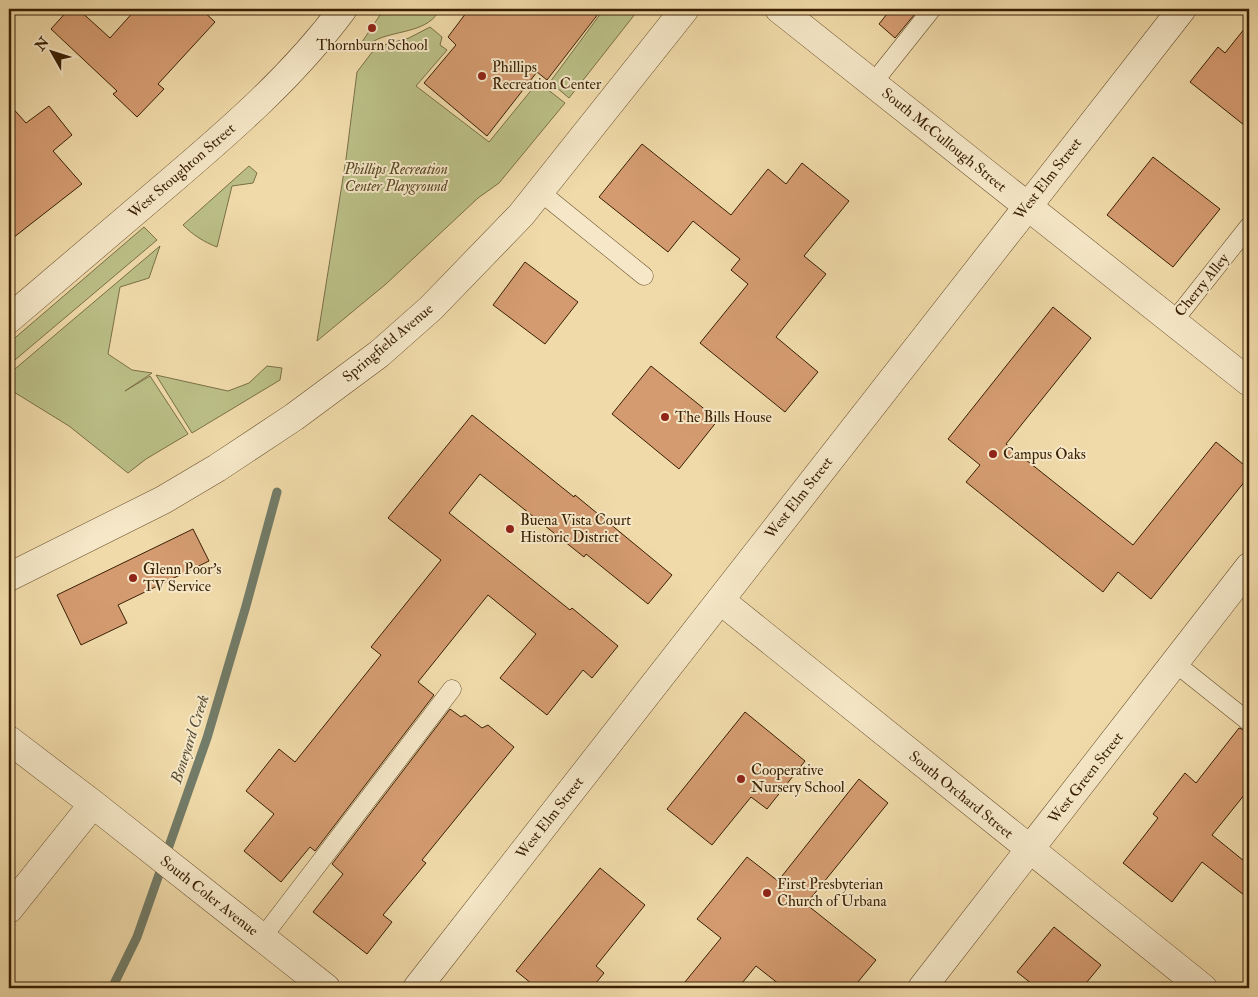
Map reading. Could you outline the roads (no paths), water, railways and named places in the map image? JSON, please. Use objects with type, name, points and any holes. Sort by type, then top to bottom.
[{"type":"street","name":"West Stoughton Street","points":[[9,319],[230,130],[273,90],[327,30],[343,9]]},
{"type":"street","name":"Springfield Avenue","points":[[9,577],[163,500],[232,458],[338,386],[379,354],[431,308],[521,214],[684,9]]},
{"type":"street","name":"South McCullough Street","points":[[779,9],[1249,382]]},
{"type":"street","name":"West Elm Street","points":[[416,988],[1182,9]]},
{"type":"street","name":"West Green Street","points":[[922,988],[1249,567]]},
{"type":"street","name":"South Orchard Street","points":[[720,600],[1203,988]]},
{"type":"street","name":"South Coler Avenue","points":[[9,742],[93,804],[326,988]]},
{"type":"street","points":[[9,909],[93,804]]},
{"type":"lane","points":[[873,83],[932,9]]},
{"type":"lane","points":[[539,191],[644,276]]},
{"type":"lane","name":"Cherry Alley","points":[[1173,322],[1249,226]]},
{"type":"lane","points":[[1175,663],[1249,722]]},
{"type":"lane","points":[[262,938],[452,689]]},
{"type":"waterway","name":"Boneyard Creek","points":[[112,988],[137,937],[207,738],[277,492]]},
{"type":"place","name":"Thornburn School","points":[[372,28]]},
{"type":"place","name":"Phillips Recreation Center","points":[[482,76]]},
{"type":"place","name":"The Bills House","points":[[665,417]]},
{"type":"place","name":"Campus Oaks","points":[[993,454]]},
{"type":"place","name":"Buena Vista Court Historic District","points":[[510,529]]},
{"type":"place","name":"Glenn Poor's TV Service","points":[[133,578]]},
{"type":"place","name":"Cooperative Nursery School","points":[[741,779]]},
{"type":"place","name":"First Presbyterian Church of Urbana","points":[[767,893]]},
{"type":"park label","name":"Phillips Recreation Center Playground","points":[[396,178]]}]
